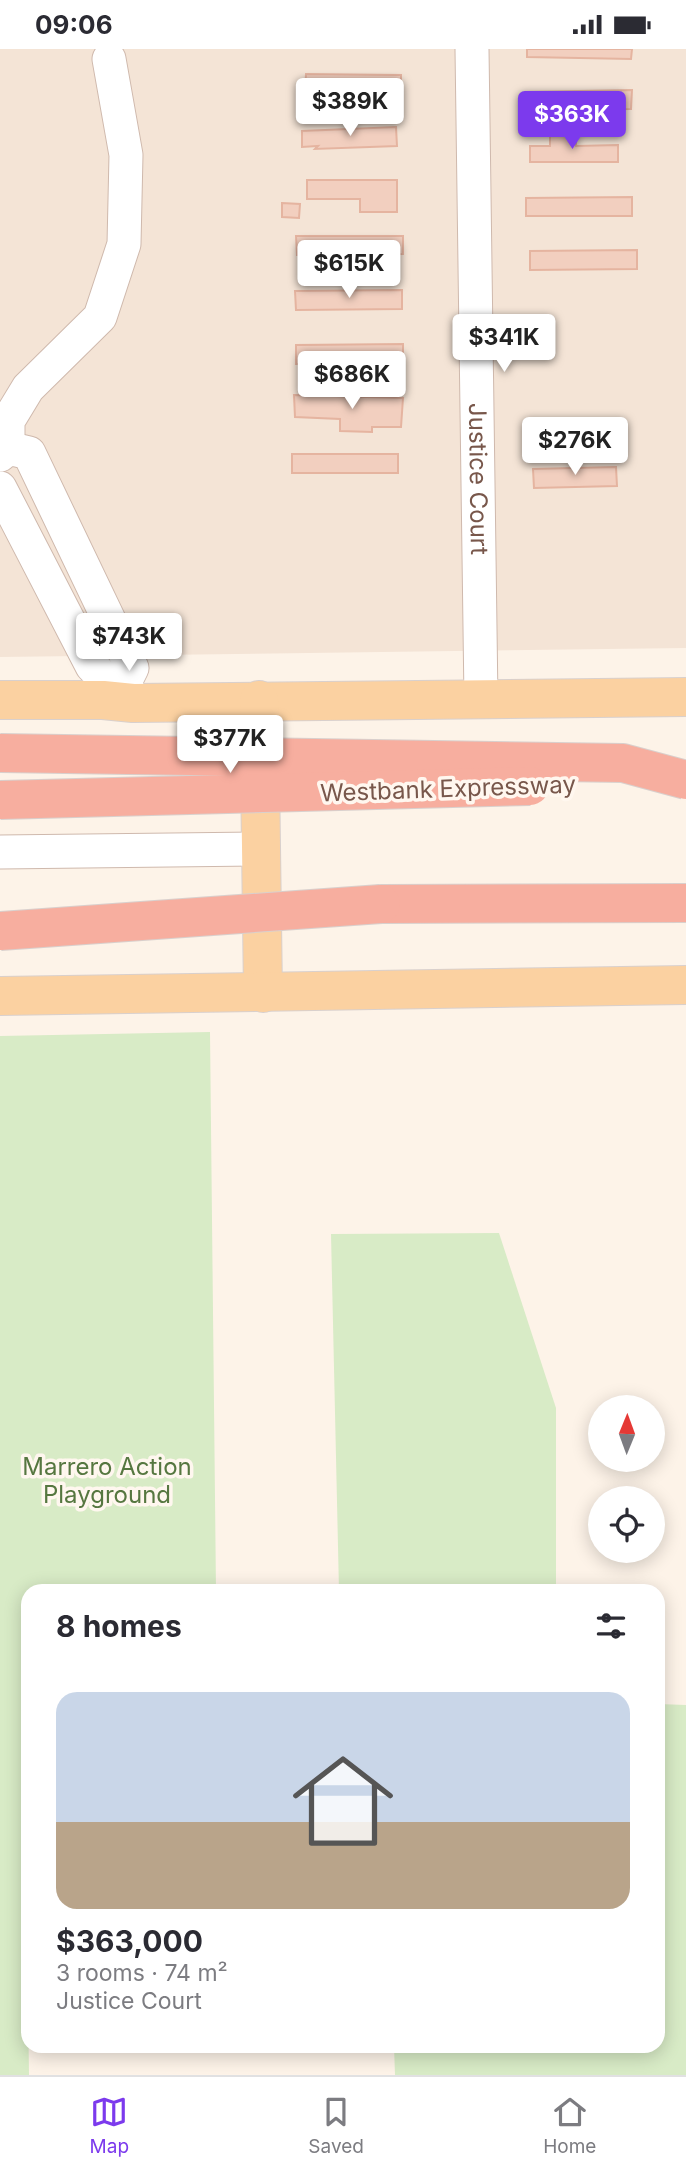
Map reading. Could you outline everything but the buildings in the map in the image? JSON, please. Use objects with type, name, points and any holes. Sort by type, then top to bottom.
[{"type":"highway","points":[[0,753],[623,763],[686,781]]},
{"type":"highway","name":"Westbank Expressway","points":[[0,800],[686,781]]},
{"type":"highway","points":[[0,910],[381,904],[686,903]]},
{"type":"highway","points":[[0,931],[381,904]]},
{"type":"main road","points":[[0,700],[103,700],[129,692],[259,700],[686,697]]},
{"type":"main road","points":[[259,700],[262,993]]},
{"type":"main road","points":[[0,996],[686,985]]},
{"type":"street","name":"Justice Court","points":[[472,49],[481,700]]},
{"type":"street","points":[[0,488],[92,666],[107,681],[129,692],[132,668],[29,453],[4,451],[8,421],[28,388],[100,317],[124,244],[126,155],[109,59]]},
{"type":"street","points":[[0,852],[261,849]]},
{"type":"shaded area","points":[[0,49],[686,49],[686,648],[0,657]]},
{"type":"green space","name":"Marrero Action Playground","points":[[210,1032],[216,1584],[21,1584],[21,2053],[29,2053],[29,2075],[0,2075],[0,1036]]},
{"type":"green space","points":[[499,1233],[556,1408],[556,1584],[339,1584],[331,1234]]},
{"type":"green space","points":[[665,1704],[686,1705],[686,2075],[395,2075],[394,2053],[665,2053]]}]
